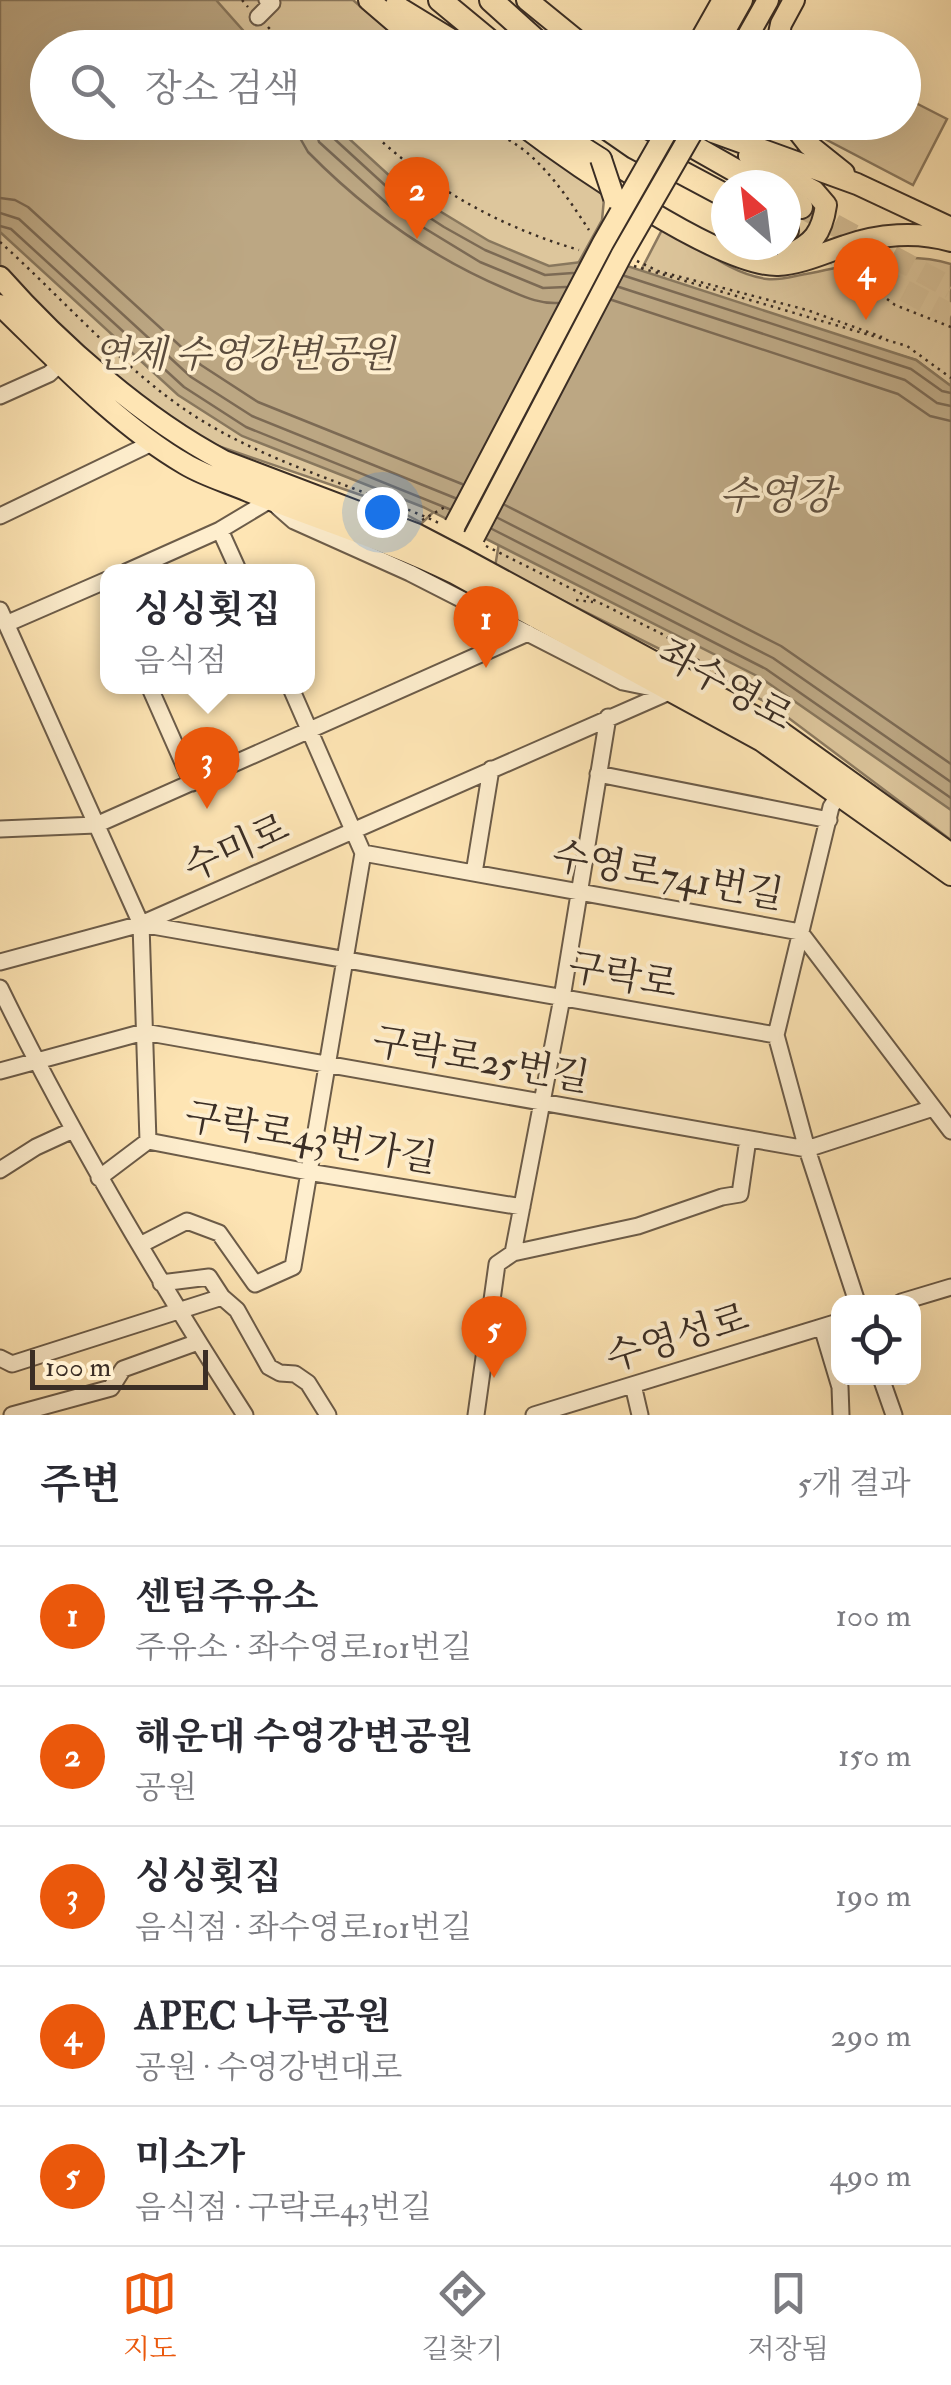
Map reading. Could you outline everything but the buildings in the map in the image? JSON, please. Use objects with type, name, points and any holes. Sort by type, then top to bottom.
[{"type":"highway","points":[[440,0],[476,30]]},
{"type":"highway","points":[[491,0],[524,30]]},
{"type":"highway","points":[[393,4],[434,30]]},
{"type":"highway","points":[[624,140],[711,188]]},
{"type":"highway","points":[[681,140],[734,170]]},
{"type":"main road","points":[[370,0],[404,30]]},
{"type":"main road","points":[[527,0],[565,30]]},
{"type":"main road","points":[[706,30],[723,0]]},
{"type":"main road","points":[[725,30],[742,0]]},
{"type":"main road","points":[[751,30],[768,0]]},
{"type":"main road","points":[[780,30],[794,0]]},
{"type":"main road","points":[[393,4],[421,30]]},
{"type":"main road","points":[[542,140],[578,167],[746,262],[780,265],[880,237],[908,235],[951,241]]},
{"type":"main road","points":[[573,140],[601,159],[614,198],[598,249]]},
{"type":"main road","points":[[438,555],[450,516],[662,140]]},
{"type":"main road","points":[[458,565],[622,254],[695,140]]},
{"type":"main road","points":[[725,140],[814,191],[826,205],[823,227],[809,246],[786,255],[746,262]]},
{"type":"main road","points":[[741,140],[857,184],[951,228]]},
{"type":"main road","points":[[805,140],[857,184]]},
{"type":"main road","name":"좌수영로","points":[[2,287],[60,364],[154,442],[206,474],[274,491],[458,565],[680,687],[951,854]]},
{"type":"main road","name":"좌수영로","points":[[2,287],[174,432],[274,491]]},
{"type":"main road","name":"좌수영로","points":[[843,788],[859,809],[951,875]]},
{"type":"street","points":[[258,17],[272,3],[268,0]]},
{"type":"street","points":[[0,396],[49,374],[60,364]]},
{"type":"street","points":[[0,516],[154,442]]},
{"type":"street","points":[[144,564],[220,530],[274,491],[294,521],[410,573],[624,682],[680,687]]},
{"type":"street","points":[[220,530],[235,564]]},
{"type":"street","points":[[100,587],[3,617],[141,924],[148,1140]]},
{"type":"street","points":[[0,829],[96,826],[528,633]]},
{"type":"street","name":"수미로","points":[[0,962],[141,924],[680,687]]},
{"type":"street","points":[[153,694],[192,783]]},
{"type":"street","points":[[140,1245],[187,1221],[219,1234],[256,1284],[294,1267],[363,854],[294,694]]},
{"type":"street","points":[[514,1252],[562,998],[608,717]]},
{"type":"street","points":[[474,873],[491,769]]},
{"type":"street","points":[[598,774],[829,820]]},
{"type":"street","points":[[843,788],[829,820],[776,1035],[807,1149],[855,1295]]},
{"type":"street","name":"수영로741번길","points":[[363,854],[800,932],[951,1130]]},
{"type":"street","name":"구락로","points":[[141,924],[776,1035]]},
{"type":"street","points":[[0,988],[99,1178],[245,1415]]},
{"type":"street","points":[[0,1071],[144,1032]]},
{"type":"street","name":"구락로25번길","points":[[144,1032],[807,1149]]},
{"type":"street","points":[[807,1149],[933,1108]]},
{"type":"street","points":[[0,1170],[73,1130]]},
{"type":"street","points":[[476,1415],[497,1264],[514,1252],[638,1226],[740,1194],[748,1138]]},
{"type":"street","name":"구락로43번가길","points":[[99,1178],[148,1140],[308,1172],[522,1206]]},
{"type":"street","points":[[161,1283],[209,1277],[237,1310],[269,1368],[295,1374],[308,1382],[328,1415]]},
{"type":"street","points":[[921,1296],[951,1287]]},
{"type":"street","points":[[0,1358],[12,1364],[222,1296]]},
{"type":"street","points":[[830,1324],[841,1415]]},
{"type":"street","name":"수영성로","points":[[534,1415],[830,1324]]},
{"type":"street","points":[[12,1415],[111,1388],[123,1369],[198,1342]]},
{"type":"street","points":[[633,1384],[640,1415]]},
{"type":"street","points":[[884,1385],[894,1415]]},
{"type":"path","points":[[381,140],[424,179],[504,224],[598,249]]},
{"type":"path","points":[[865,262],[880,293],[895,305],[951,327]]},
{"type":"path","points":[[626,264],[906,346],[951,378]]},
{"type":"path","points":[[355,487],[422,520],[450,516]]},
{"type":"green space","name":"연제 수영강변공원","points":[[0,0],[353,0],[388,30],[30,30],[30,140],[532,140],[601,186],[604,199],[602,220],[450,496],[422,523],[384,503],[195,438],[91,357],[0,265]]},
{"type":"green space","points":[[921,106],[947,119],[913,185],[827,140],[921,140]]},
{"type":"green space","points":[[664,226],[711,256],[711,260],[767,279],[896,258],[951,264],[951,386],[916,360],[637,278]]},
{"type":"green space","points":[[502,525],[782,677],[951,797],[951,840],[770,704],[495,567]]},
{"type":"water","name":"수영강","points":[[0,0],[216,0],[243,30],[30,30],[30,140],[351,140],[405,190],[489,241],[549,266],[606,259],[916,360],[951,386],[951,810],[761,678],[423,507],[242,436],[178,395],[0,232]]},
{"type":"tunnel","points":[[805,209],[951,288]]},
{"type":"tunnel","points":[[817,245],[951,315]]},
{"type":"place","name":"해운대 수영강변공원","points":[[417,239]]},
{"type":"place","name":"APEC 나루공원","points":[[866,320]]},
{"type":"place","name":"센텀주유소","points":[[486,668]]},
{"type":"place","name":"싱싱횟집","points":[[207,809]]},
{"type":"place","name":"미소가","points":[[494,1378]]}]
